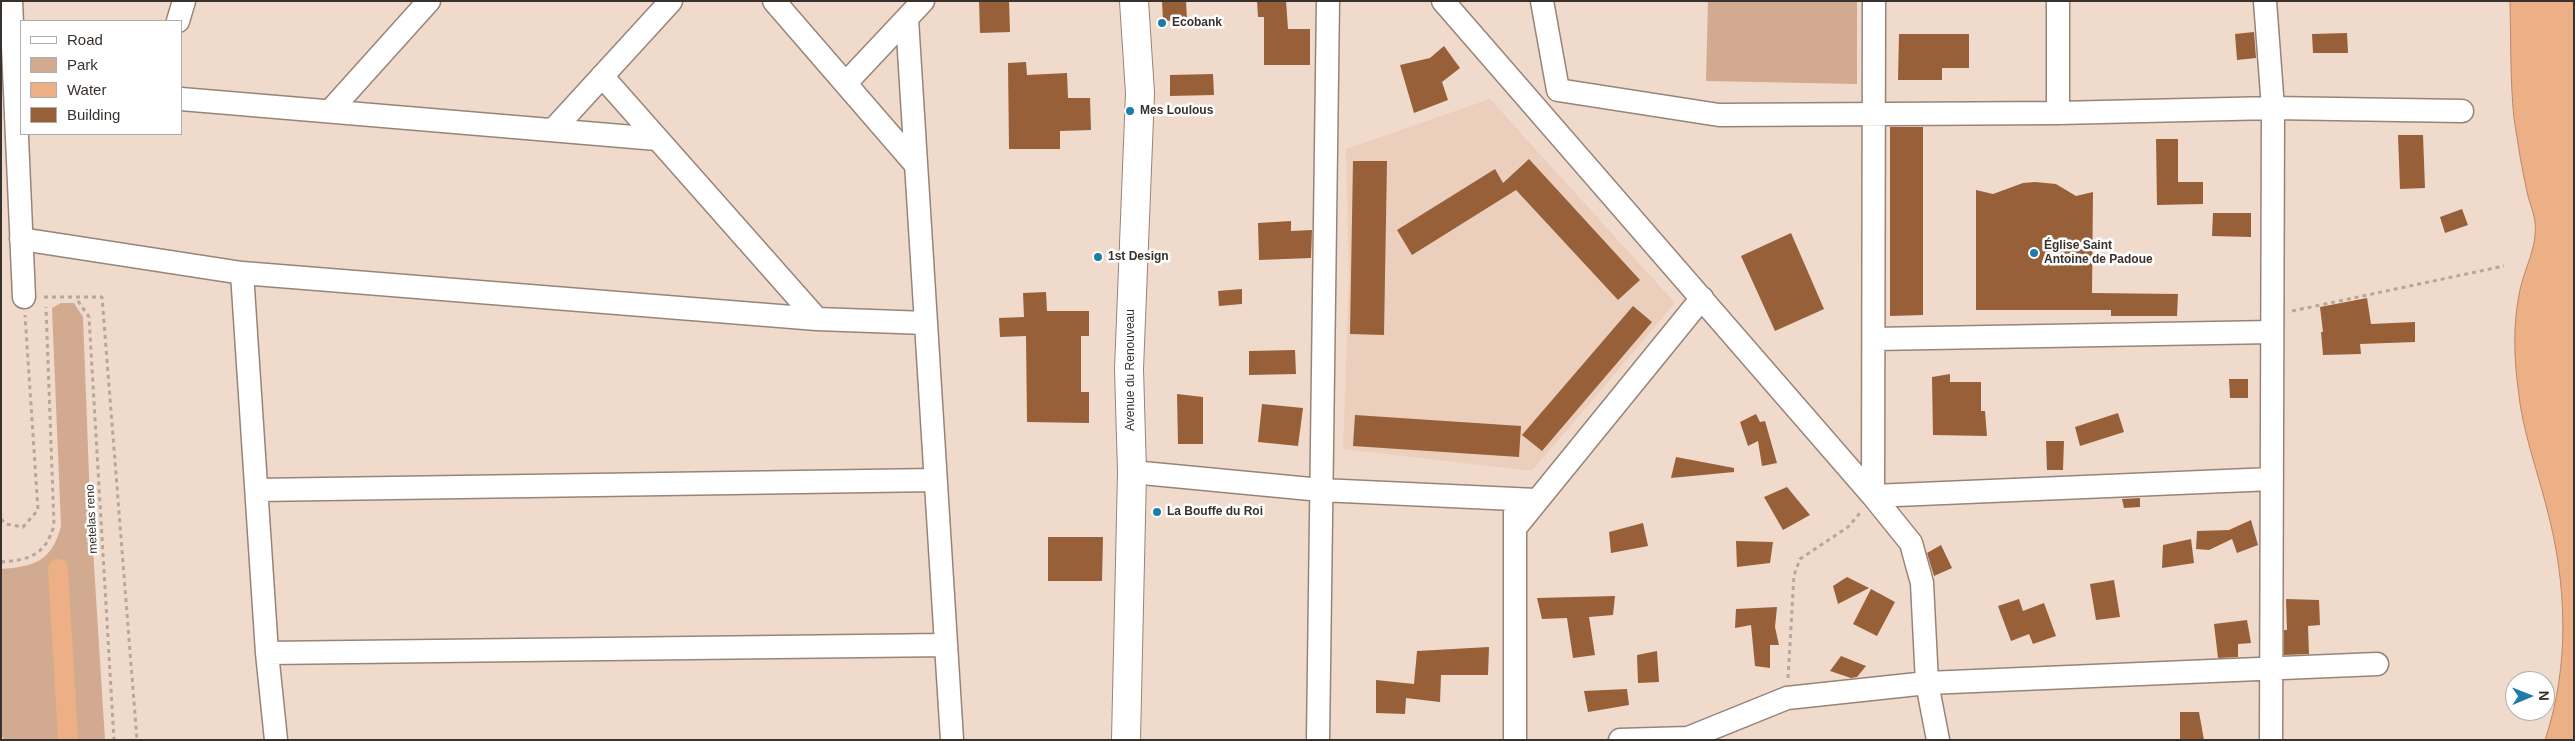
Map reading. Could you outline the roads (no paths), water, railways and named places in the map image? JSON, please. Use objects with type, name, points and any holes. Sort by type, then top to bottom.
[{"type":"main road","name":"Avenue du Renouveau","points":[[1126,740],[1132,472],[1129,369],[1140,93],[1134,1]]},
{"type":"street","points":[[12,1],[18,84],[24,297]]},
{"type":"street","points":[[178,20],[184,1]]},
{"type":"street","points":[[330,111],[429,1]]},
{"type":"street","points":[[553,130],[671,1]]},
{"type":"street","points":[[774,1],[916,165]]},
{"type":"street","points":[[846,83],[923,1]]},
{"type":"street","points":[[1318,740],[1328,1]]},
{"type":"street","points":[[1443,1],[1874,496],[1911,543],[1922,583],[1927,683],[1938,740]]},
{"type":"street","points":[[1542,1],[1558,90],[1719,115],[2274,108],[2462,111]]},
{"type":"street","points":[[1874,1],[1874,496]]},
{"type":"street","points":[[2058,1],[2058,112]]},
{"type":"street","points":[[2265,1],[2274,108],[2271,740]]},
{"type":"street","points":[[907,19],[952,740]]},
{"type":"street","points":[[602,76],[817,319]]},
{"type":"street","points":[[182,99],[657,139]]},
{"type":"street","points":[[21,239],[242,273],[817,319],[926,323]]},
{"type":"street","points":[[242,273],[267,653],[276,740]]},
{"type":"street","points":[[1515,740],[1515,528],[1526,499],[1702,298]]},
{"type":"street","points":[[1874,339],[2272,323]]},
{"type":"street","points":[[1132,472],[1321,490],[1526,499]]},
{"type":"street","points":[[1874,496],[2272,479]]},
{"type":"street","points":[[257,490],[935,480]]},
{"type":"street","points":[[267,653],[946,645]]},
{"type":"street","points":[[1620,740],[1688,739],[1786,698],[1927,683],[2377,664]]},
{"type":"water","points":[[2510,1],[2574,1],[2574,740],[2545,740],[2550,721],[2555,721],[2555,702],[2562,654],[2562,596],[2554,537],[2520,404],[2516,365],[2515,330],[2517,307],[2535,232],[2514,118],[2511,75]]},
{"type":"waterway","points":[[58,569],[68,740]]},
{"type":"place","name":"Ecobank","points":[[1162,23]]},
{"type":"place","name":"Mes Loulous","points":[[1130,111]]},
{"type":"place","name":"Église Saint Antoine de Padoue","points":[[2034,253]]},
{"type":"place","name":"1st Design","points":[[1098,257]]},
{"type":"place","name":"La Bouffe du Roi","points":[[1157,512]]}]
